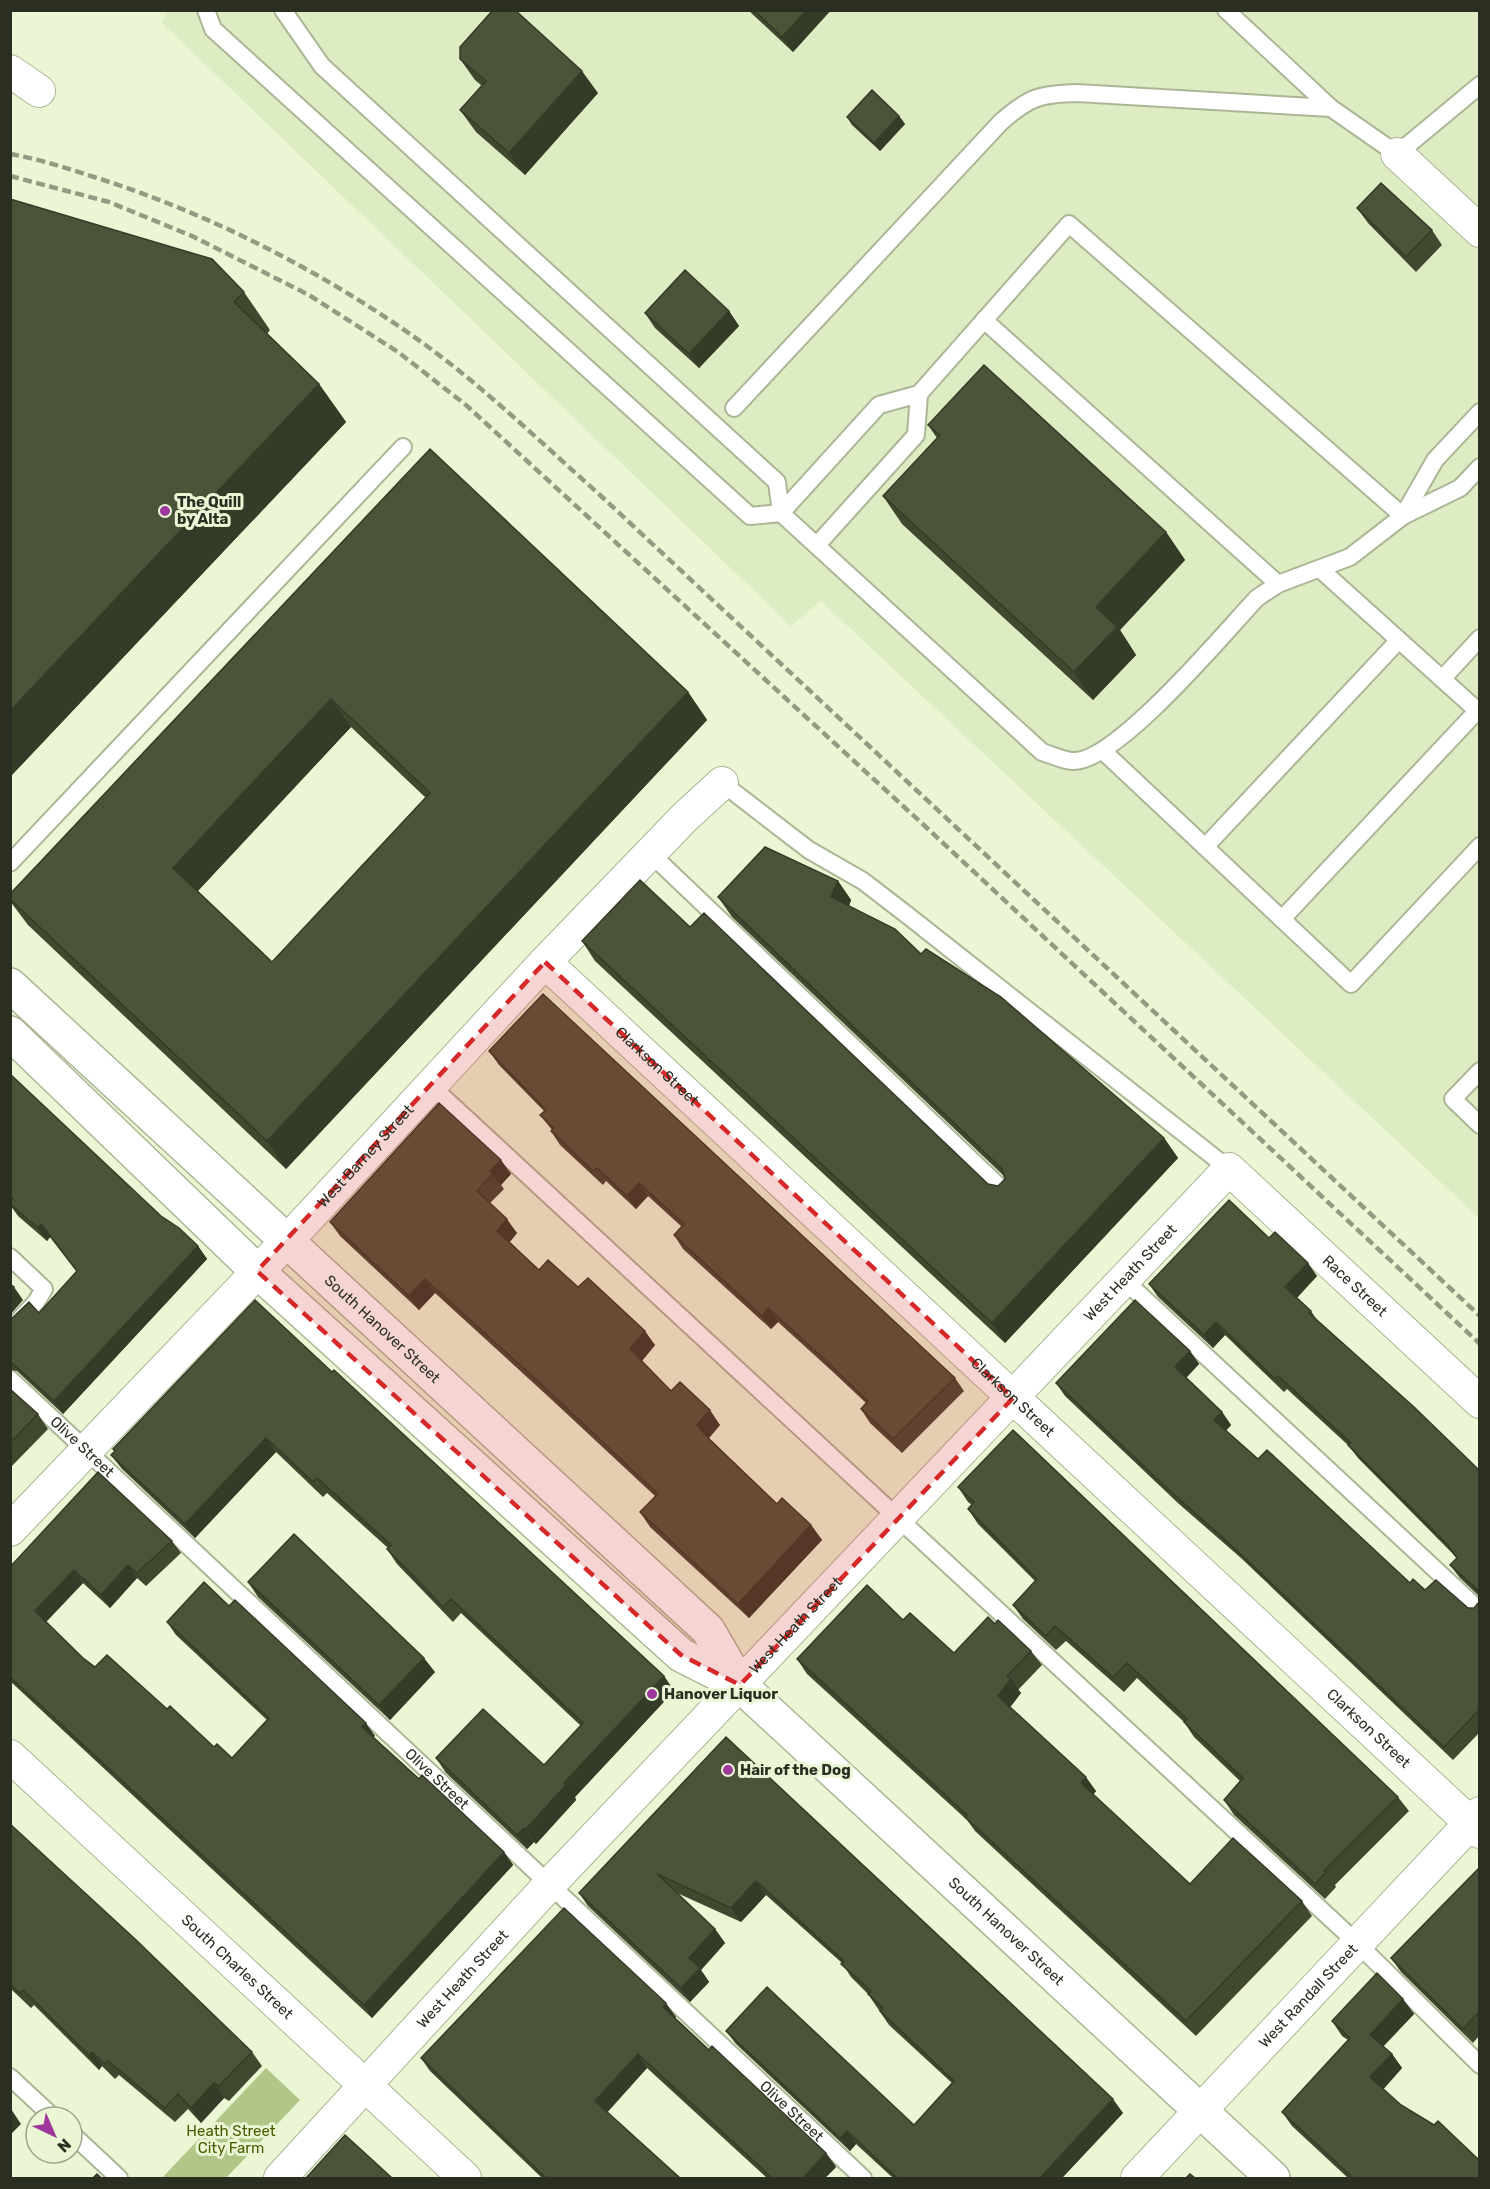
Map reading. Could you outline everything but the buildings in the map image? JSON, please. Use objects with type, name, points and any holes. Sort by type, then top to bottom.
[{"type":"main road","name":"South Hanover Street","points":[[10,985],[708,1630],[740,1685]]},
{"type":"main road","name":"South Hanover Street","points":[[10,1033],[257,1271],[681,1655],[740,1685],[1272,2178]]},
{"type":"street","points":[[10,71],[39,91]]},
{"type":"street","points":[[1397,154],[1479,231]]},
{"type":"street","name":"West Barney Street","points":[[10,1530],[286,1242],[429,1084],[545,962],[650,853],[722,783]]},
{"type":"street","name":"Clarkson Street","points":[[545,962],[1013,1398],[1476,1823]]},
{"type":"street","name":"West Heath Street","points":[[280,2178],[549,1886],[1229,1169]]},
{"type":"street","name":"Race Street","points":[[1229,1169],[1479,1402]]},
{"type":"street","name":"South Charles Street","points":[[10,1755],[465,2178]]},
{"type":"street","name":"West Randall Street","points":[[1137,2178],[1357,1943],[1476,1823]]},
{"type":"lane","points":[[206,10],[213,29],[750,516],[781,513],[879,405],[919,394],[1069,224],[1403,516]]},
{"type":"lane","points":[[283,10],[322,66],[777,482],[781,513],[1042,752],[1074,762],[1103,752],[1138,724],[1257,598],[1278,584],[1350,557],[1403,516],[1460,488],[1479,468]]},
{"type":"lane","points":[[1226,10],[1331,108],[1397,154],[1479,85]]},
{"type":"lane","points":[[734,408],[1001,122],[1023,102],[1046,94],[1077,93],[1331,108]]},
{"type":"lane","points":[[984,320],[1278,584]]},
{"type":"lane","points":[[817,545],[916,435],[919,394]]},
{"type":"lane","points":[[1403,516],[1435,459],[1479,412]]},
{"type":"lane","points":[[10,862],[403,447]]},
{"type":"lane","points":[[1282,919],[1478,712],[1320,569]]},
{"type":"lane","points":[[1442,679],[1479,638]]},
{"type":"lane","points":[[1205,847],[1399,640]]},
{"type":"lane","points":[[1103,752],[1351,984],[1479,846]]},
{"type":"lane","points":[[722,783],[809,850],[863,881],[1229,1169]]},
{"type":"lane","points":[[650,853],[1009,1196]]},
{"type":"lane","points":[[1479,1071],[1453,1100],[1479,1125]]},
{"type":"lane","points":[[429,1084],[897,1520],[1357,1943],[1479,2065]]},
{"type":"lane","points":[[10,1257],[44,1289],[36,1302],[10,1330]]},
{"type":"lane","points":[[1124,1280],[1479,1611]]},
{"type":"lane","name":"Olive Street","points":[[10,1379],[863,2178]]},
{"type":"lane","points":[[10,2077],[40,2105]]},
{"type":"lane","points":[[84,2145],[119,2178]]},
{"type":"highlighted area","points":[[545,962],[1013,1398],[740,1685],[681,1655],[257,1271]]},
{"type":"shaded area","points":[[167,10],[1479,11],[1479,1218],[821,601],[791,626],[162,23]]},
{"type":"green space","name":"Heath Street City Farm","points":[[266,2068],[300,2100],[226,2178],[162,2178]]},
{"type":"railway","points":[[10,154],[52,164],[136,191],[217,224],[336,286],[410,334],[460,371],[600,495],[1480,1316]]},
{"type":"railway","points":[[10,176],[109,202],[192,236],[309,295],[398,352],[466,405],[927,828],[1480,1344]]},
{"type":"place","name":"The Quill by Alta","points":[[165,511]]},
{"type":"place","name":"Hanover Liquor","points":[[652,1694]]},
{"type":"place","name":"Hair of the Dog","points":[[728,1770]]}]
